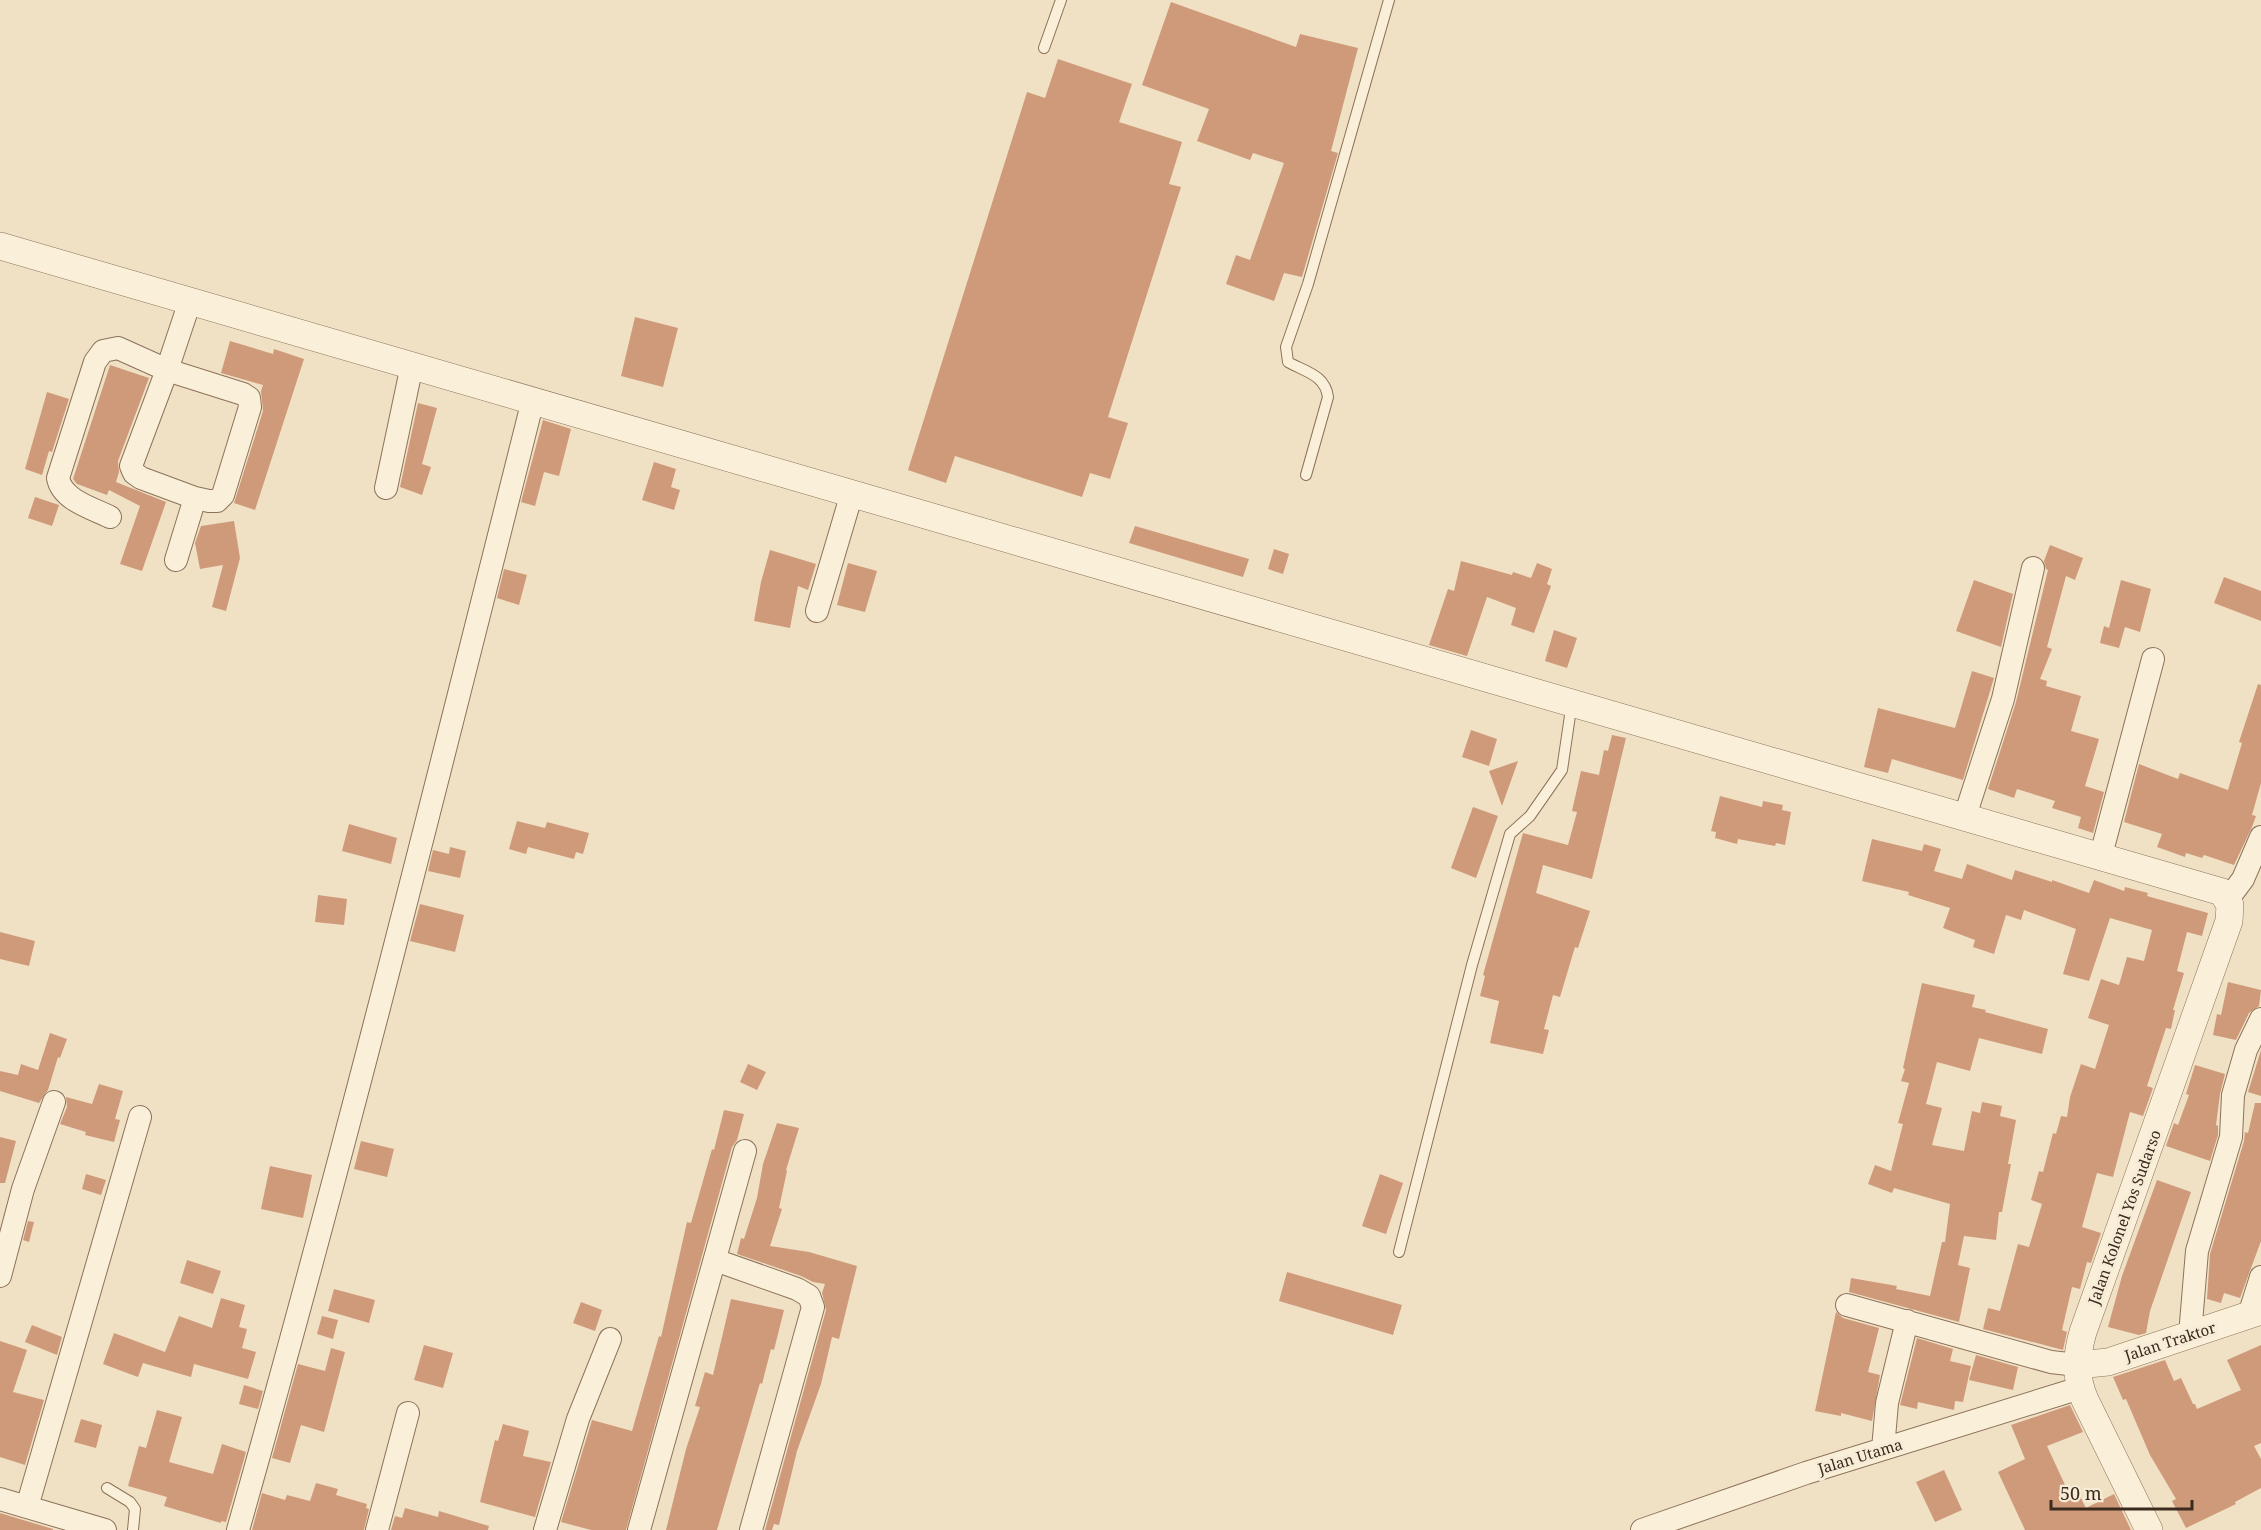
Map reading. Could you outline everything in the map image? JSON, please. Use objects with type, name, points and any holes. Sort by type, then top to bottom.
[{"type":"street","points":[[0,246],[2101,855],[2216,889],[2228,899],[2243,879],[2261,837]]},
{"type":"street","points":[[110,517],[68,495],[59,487],[58,478],[95,362],[103,351],[118,348],[167,370],[243,394],[249,398],[250,407],[223,495],[217,501],[195,498],[141,478],[130,466],[167,370],[190,300]]},
{"type":"street","points":[[386,488],[412,365]]},
{"type":"street","points":[[238,1530],[310,1266],[444,754],[532,400]]},
{"type":"street","points":[[817,611],[852,493]]},
{"type":"street","points":[[176,560],[195,498]]},
{"type":"street","points":[[1965,816],[2003,699],[2033,568]]},
{"type":"street","points":[[2101,855],[2153,659]]},
{"type":"street","name":"Jalan Kolonel Yos Sudarso","points":[[2078,1377],[2083,1332],[2229,921],[2231,913],[2228,899]]},
{"type":"street","points":[[2190,1335],[2197,1251],[2230,1137],[2233,1095],[2246,1050],[2261,1018]]},
{"type":"street","points":[[0,1276],[23,1190],[54,1102]]},
{"type":"street","points":[[27,1507],[140,1117]]},
{"type":"street","points":[[639,1530],[745,1151]]},
{"type":"street","points":[[715,1260],[797,1288],[809,1296],[813,1307],[751,1530]]},
{"type":"street","points":[[2255,1313],[2261,1277]]},
{"type":"street","points":[[1847,1305],[2052,1362],[2078,1377],[2149,1530]]},
{"type":"street","name":"Jalan Traktor","points":[[2078,1377],[2108,1362],[2255,1313]]},
{"type":"street","points":[[1882,1449],[1887,1403],[1907,1322]]},
{"type":"street","points":[[545,1530],[578,1419],[610,1339]]},
{"type":"street","name":"Jalan Utama","points":[[1642,1530],[1882,1449],[2078,1377]]},
{"type":"street","points":[[377,1530],[408,1413]]},
{"type":"street","points":[[0,1499],[105,1530]]},
{"type":"lane","points":[[1044,48],[1061,0]]},
{"type":"lane","points":[[1306,475],[1328,397],[1322,380],[1288,362],[1286,347],[1308,284],[1389,0]]},
{"type":"lane","points":[[1399,1252],[1472,965],[1510,834],[1530,816],[1562,770],[1572,702]]},
{"type":"lane","points":[[107,1488],[130,1502],[135,1509],[133,1530]]},
{"type":"building","points":[[1171,2],[1296,47],[1300,34],[1358,48],[1331,151],[1338,153],[1302,277],[1284,273],[1274,301],[1226,284],[1236,255],[1250,260],[1284,163],[1253,153],[1250,160],[1197,141],[1209,109],[1142,85]]},
{"type":"building","points":[[1058,59],[1132,84],[1119,122],[1182,142],[1169,184],[1181,187],[1108,417],[1128,423],[1110,479],[1090,473],[1082,497],[955,456],[946,483],[908,470],[1027,92],[1045,98]]},
{"type":"building","points":[[635,317],[678,328],[663,387],[621,376]]},
{"type":"building","points":[[230,341],[273,354],[274,349],[304,359],[255,510],[234,503],[263,411],[261,391],[263,385],[221,373]]},
{"type":"building","points":[[110,365],[149,378],[118,461],[119,472],[116,482],[166,502],[142,571],[120,564],[140,506],[109,490],[107,495],[77,484],[73,479]]},
{"type":"building","points":[[47,392],[69,399],[42,475],[25,469]]},
{"type":"building","points":[[418,403],[437,408],[422,464],[431,467],[422,495],[400,487]]},
{"type":"building","points":[[543,420],[571,429],[559,476],[544,472],[535,506],[521,502]]},
{"type":"building","points":[[654,462],[676,469],[671,487],[680,490],[674,510],[642,500]]},
{"type":"building","points":[[35,497],[59,505],[52,526],[28,518]]},
{"type":"building","points":[[234,521],[240,558],[226,611],[212,607],[223,565],[200,569],[195,543],[201,526]]},
{"type":"building","points":[[1135,526],[1249,559],[1243,577],[1129,543]]},
{"type":"building","points":[[2050,545],[2083,558],[2075,580],[2066,576],[2047,647],[2052,649],[2040,679],[2047,681],[2046,686],[2081,696],[2071,731],[2099,739],[2085,786],[2104,792],[2093,833],[2078,828],[2081,817],[2052,808],[2055,801],[2017,789],[2014,798],[1988,789],[2016,702],[2048,570],[2044,561]]},
{"type":"building","points":[[1274,549],[1289,554],[1283,574],[1268,569]]},
{"type":"building","points":[[770,550],[816,564],[808,590],[798,586],[790,628],[754,621]]},
{"type":"building","points":[[1461,561],[1531,578],[1537,563],[1552,569],[1547,584],[1551,586],[1534,633],[1511,625],[1516,608],[1487,597],[1467,656],[1429,645],[1448,589],[1454,591]]},
{"type":"building","points":[[848,563],[877,571],[865,612],[837,605]]},
{"type":"building","points":[[504,569],[527,575],[519,605],[497,598]]},
{"type":"building","points":[[2224,577],[2261,591],[2261,621],[2214,603]]},
{"type":"building","points":[[1974,580],[2013,594],[2001,647],[1956,631]]},
{"type":"building","points":[[2121,580],[2151,589],[2140,632],[2125,627],[2119,648],[2100,643],[2104,626],[2109,628]]},
{"type":"building","points":[[1554,630],[1577,638],[1567,668],[1545,661]]},
{"type":"building","points":[[1972,671],[1994,678],[1963,780],[1892,759],[1888,773],[1864,767],[1878,708],[1955,728]]},
{"type":"building","points":[[2258,684],[2261,685],[2261,783],[2252,815],[2256,816],[2234,865],[2204,855],[2202,858],[2186,853],[2185,857],[2157,847],[2162,834],[2124,822],[2139,764],[2178,779],[2180,773],[2228,790],[2242,743],[2239,742]]},
{"type":"building","points":[[1471,730],[1497,739],[1489,766],[1462,757]]},
{"type":"building","points":[[1612,735],[1626,738],[1592,879],[1543,865],[1536,893],[1590,911],[1578,948],[1575,947],[1560,997],[1553,995],[1544,1029],[1549,1030],[1543,1054],[1490,1043],[1499,1001],[1480,996],[1485,976],[1483,975],[1523,833],[1568,845],[1577,812],[1572,811],[1581,771],[1599,775],[1604,750],[1608,751]]},
{"type":"building","points":[[1518,761],[1502,806],[1489,771]]},
{"type":"building","points":[[1720,796],[1762,807],[1763,801],[1783,805],[1782,810],[1791,812],[1785,845],[1776,843],[1775,846],[1738,839],[1737,844],[1715,838],[1716,832],[1711,831]]},
{"type":"building","points":[[1473,807],[1498,816],[1476,878],[1451,868]]},
{"type":"building","points":[[517,821],[545,828],[547,822],[589,833],[583,854],[576,852],[574,859],[528,847],[526,854],[509,849]]},
{"type":"building","points":[[349,824],[397,838],[391,864],[342,851]]},
{"type":"building","points":[[1872,839],[1922,851],[1924,844],[1941,849],[1934,871],[1962,879],[1967,864],[2012,880],[2015,870],[2089,893],[2094,880],[2124,891],[2125,887],[2148,893],[2147,896],[2208,913],[2202,936],[2187,932],[2177,971],[2184,973],[2173,1010],[2175,1010],[2171,1029],[2166,1028],[2147,1086],[2153,1088],[2143,1116],[2130,1112],[2113,1177],[2097,1173],[2082,1227],[2101,1233],[2091,1263],[2087,1262],[2080,1289],[2072,1287],[2062,1330],[2067,1332],[2063,1350],[1983,1329],[1988,1308],[2000,1311],[2018,1244],[2029,1247],[2042,1204],[2031,1200],[2039,1171],[2043,1172],[2053,1133],[2056,1134],[2061,1116],[2067,1117],[2070,1097],[2081,1064],[2095,1069],[2109,1025],[2088,1018],[2101,979],[2119,985],[2127,957],[2144,961],[2152,930],[2110,918],[2089,981],[2063,974],[2076,929],[2024,910],[2021,920],[2006,915],[1994,954],[1973,947],[1975,940],[1943,928],[1950,908],[1908,895],[1909,892],[1862,881]]},
{"type":"building","points":[[450,847],[466,851],[460,878],[428,871],[433,850],[449,854]]},
{"type":"building","points":[[318,895],[347,899],[344,925],[315,922]]},
{"type":"building","points":[[420,904],[464,915],[455,952],[410,941]]},
{"type":"building","points":[[0,932],[35,941],[29,966],[0,959]]},
{"type":"building","points":[[2228,982],[2261,990],[2259,1006],[2249,1013],[2236,1040],[2213,1035],[2217,1014],[2221,1015]]},
{"type":"building","points":[[1922,983],[1975,995],[1972,1007],[2048,1029],[2042,1054],[1979,1038],[1970,1071],[1937,1062],[1926,1104],[1942,1108],[1932,1145],[1964,1151],[1972,1111],[1980,1113],[1982,1102],[2002,1106],[2000,1116],[2016,1120],[2008,1164],[2011,1164],[2002,1212],[1999,1212],[1996,1240],[1964,1236],[1958,1265],[1970,1268],[1959,1322],[1849,1292],[1851,1278],[1897,1286],[1896,1289],[1930,1296],[1942,1242],[1945,1242],[1950,1204],[1894,1188],[1892,1193],[1868,1184],[1875,1165],[1891,1171],[1903,1124],[1898,1123],[1909,1083],[1901,1081],[1905,1069],[1903,1068]]},
{"type":"building","points":[[50,1033],[67,1039],[60,1058],[58,1057],[48,1090],[39,1103],[0,1091],[0,1071],[18,1075],[21,1064],[38,1070]]},
{"type":"building","points":[[2261,1050],[2261,1096],[2248,1092]]},
{"type":"building","points":[[748,1064],[766,1072],[757,1090],[740,1082]]},
{"type":"building","points":[[2195,1065],[2225,1074],[2216,1125],[2218,1135],[2210,1161],[2166,1146],[2174,1123],[2178,1125],[2189,1095],[2186,1094]]},
{"type":"building","points":[[99,1084],[123,1091],[115,1119],[120,1120],[114,1142],[85,1135],[86,1132],[60,1124],[67,1107],[66,1097],[92,1104]]},
{"type":"building","points":[[2255,1103],[2261,1103],[2261,1241],[2240,1298],[2224,1293],[2221,1303],[2207,1299],[2210,1254],[2245,1132],[2248,1133]]},
{"type":"building","points":[[724,1110],[744,1114],[737,1140],[732,1147],[626,1530],[591,1530],[561,1522],[592,1420],[632,1431],[659,1336],[661,1337],[687,1222],[691,1223]]},
{"type":"building","points":[[777,1123],[799,1128],[786,1170],[779,1208],[782,1209],[770,1246],[809,1252],[857,1266],[839,1339],[832,1337],[821,1384],[797,1451],[779,1525],[774,1524],[772,1530],[765,1530],[826,1310],[822,1293],[825,1284],[813,1282],[737,1254],[757,1198],[763,1164]]},
{"type":"building","points":[[0,1137],[16,1141],[5,1183],[0,1183]]},
{"type":"building","points":[[361,1141],[394,1149],[387,1177],[354,1169]]},
{"type":"building","points":[[270,1166],[312,1175],[303,1218],[261,1209]]},
{"type":"building","points":[[86,1174],[106,1180],[101,1195],[82,1189]]},
{"type":"building","points":[[1380,1174],[1403,1183],[1386,1234],[1362,1226]]},
{"type":"building","points":[[2157,1180],[2191,1192],[2150,1311],[2146,1333],[2139,1335],[2108,1327],[2122,1276]]},
{"type":"building","points":[[28,1221],[34,1222],[29,1242],[23,1240]]},
{"type":"building","points":[[187,1260],[221,1271],[213,1294],[180,1283]]},
{"type":"building","points":[[1287,1272],[1402,1305],[1393,1335],[1279,1301]]},
{"type":"building","points":[[334,1289],[375,1300],[369,1323],[328,1311]]},
{"type":"building","points":[[221,1298],[245,1305],[239,1327],[247,1329],[242,1348],[256,1352],[248,1379],[194,1364],[191,1377],[143,1363],[138,1377],[103,1364],[114,1333],[165,1352],[179,1316],[212,1328]]},
{"type":"building","points":[[731,1299],[784,1310],[774,1350],[771,1349],[762,1384],[760,1383],[717,1530],[666,1530],[686,1449],[700,1407],[695,1406],[705,1372],[713,1375]]},
{"type":"building","points":[[581,1302],[602,1310],[595,1331],[573,1323]]},
{"type":"building","points":[[1836,1312],[1843,1318],[1879,1328],[1868,1372],[1880,1375],[1872,1421],[1841,1413],[1841,1416],[1815,1411]]},
{"type":"building","points":[[322,1316],[338,1320],[333,1339],[317,1334]]},
{"type":"building","points":[[32,1325],[62,1337],[57,1355],[25,1342]]},
{"type":"building","points":[[1917,1338],[1953,1349],[1950,1361],[1971,1366],[1963,1402],[1955,1401],[1954,1410],[1918,1402],[1917,1409],[1900,1405]]},
{"type":"building","points":[[0,1341],[27,1350],[13,1392],[44,1400],[25,1465],[0,1457]]},
{"type":"building","points":[[424,1345],[453,1353],[443,1388],[414,1380]]},
{"type":"building","points":[[2261,1345],[2261,1443],[2254,1446],[2261,1459],[2261,1488],[2235,1502],[2236,1504],[2186,1528],[2172,1501],[2176,1499],[2150,1455],[2126,1399],[2123,1400],[2113,1377],[2165,1360],[2174,1381],[2181,1378],[2197,1409],[2241,1390],[2227,1360]]},
{"type":"building","points":[[331,1348],[345,1352],[324,1432],[301,1425],[290,1463],[272,1458],[298,1364],[325,1371]]},
{"type":"building","points":[[1976,1355],[2018,1367],[2013,1390],[1969,1380]]},
{"type":"building","points":[[244,1385],[263,1391],[258,1409],[239,1404]]},
{"type":"building","points":[[2070,1405],[2083,1432],[2047,1446],[2072,1500],[2080,1496],[2086,1508],[2114,1494],[2131,1530],[2025,1530],[1998,1472],[2025,1459],[2011,1425]]},
{"type":"building","points":[[157,1410],[182,1417],[169,1462],[213,1474],[222,1444],[246,1452],[226,1522],[221,1521],[221,1523],[164,1506],[167,1497],[128,1486],[139,1446],[146,1448]]},
{"type":"building","points":[[81,1419],[102,1425],[96,1448],[74,1442]]},
{"type":"building","points":[[503,1424],[529,1431],[523,1456],[551,1462],[535,1517],[480,1502],[495,1440],[498,1441]]},
{"type":"building","points":[[1944,1470],[1962,1510],[1935,1522],[1916,1482]]},
{"type":"building","points":[[316,1483],[338,1489],[336,1495],[367,1504],[366,1508],[369,1509],[364,1530],[252,1530],[262,1493],[285,1500],[287,1495],[310,1501]]},
{"type":"building","points":[[405,1508],[438,1517],[439,1511],[489,1526],[488,1530],[391,1530],[395,1516],[402,1518]]},
{"type":"building","points":[[0,1513],[53,1529],[53,1530],[0,1530]]}]
